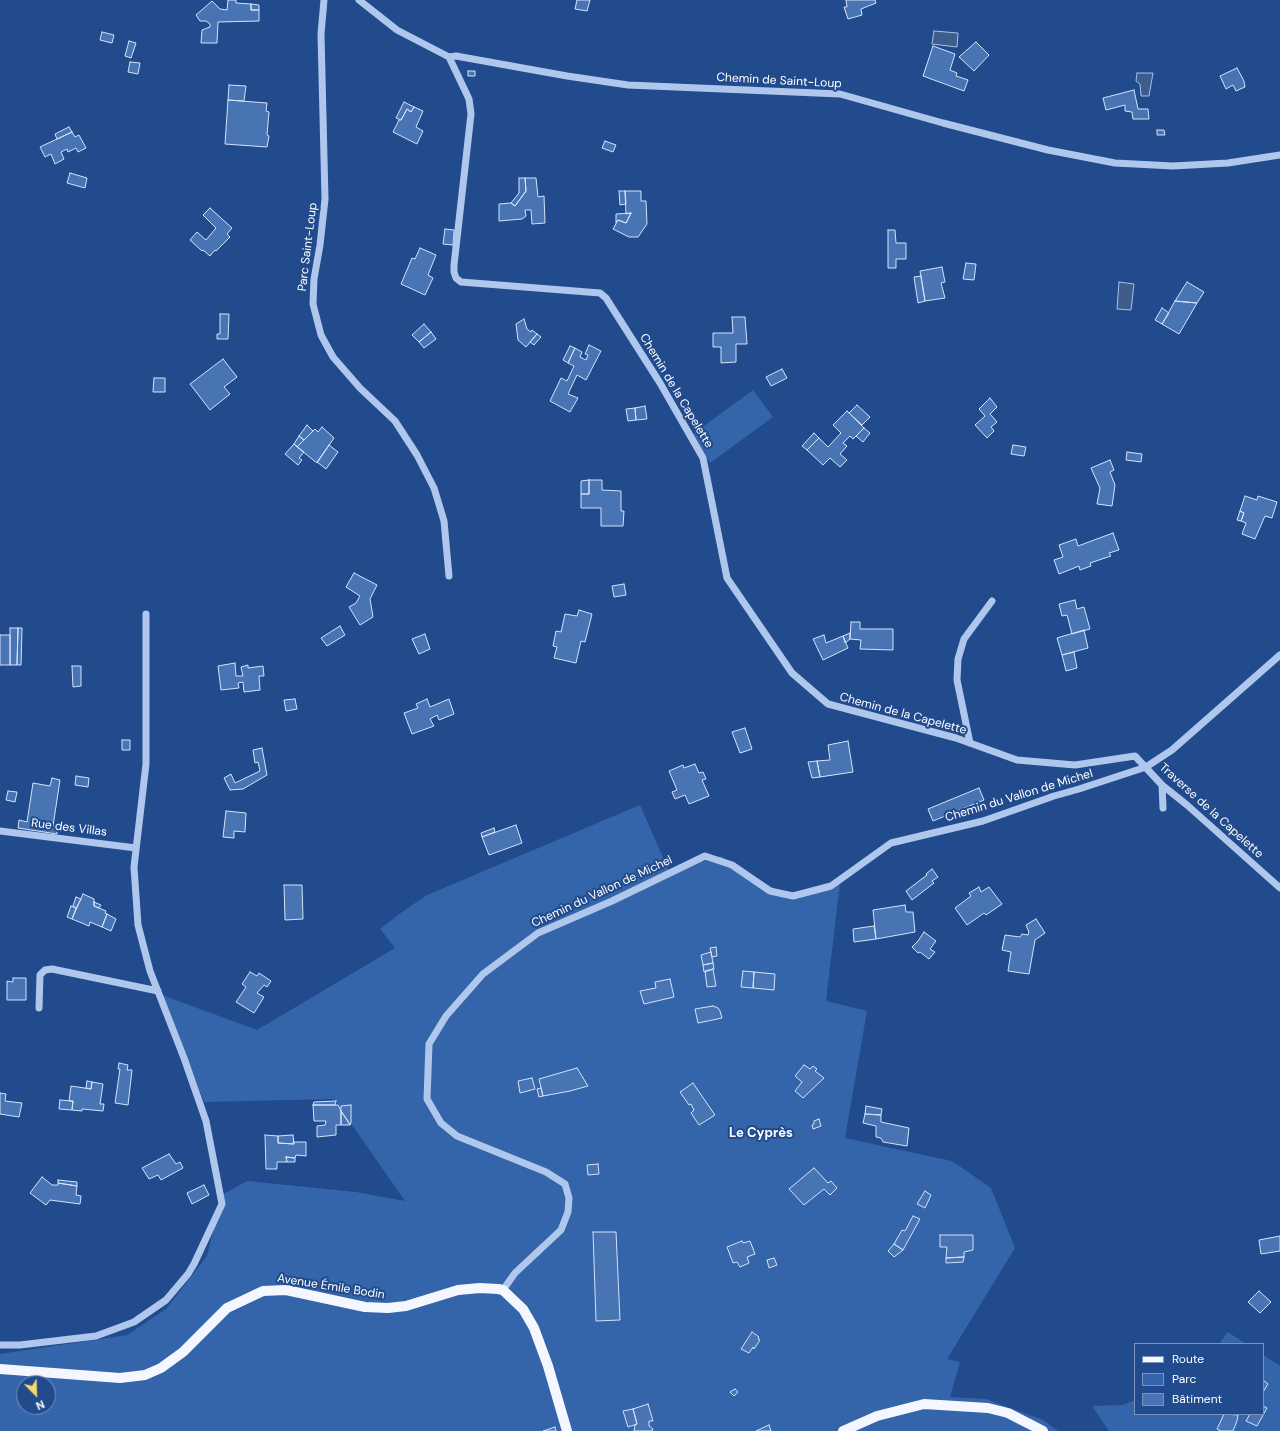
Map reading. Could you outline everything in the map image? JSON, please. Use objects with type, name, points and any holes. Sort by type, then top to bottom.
[{"type":"main road","name":"Avenue Émile Bodin","points":[[0,1369],[120,1378],[145,1375],[161,1368],[184,1352],[227,1308],[264,1291],[286,1290],[365,1307],[388,1308],[406,1306],[458,1290],[480,1288],[503,1290]]},
{"type":"main road","points":[[503,1290],[523,1309],[534,1328],[548,1366],[567,1431]]},
{"type":"main road","points":[[844,1431],[876,1416],[924,1404],[988,1408],[1008,1413],[1043,1431]]},
{"type":"street","name":"Parc Saint-Loup","points":[[324,0],[321,41],[325,198],[320,245],[314,279],[313,304],[321,335],[333,357],[360,388],[395,422],[421,462],[434,488],[444,521],[449,576]]},
{"type":"street","name":"Chemin de Saint-Loup","points":[[359,0],[397,30],[448,56],[456,56],[567,76],[628,85],[840,94],[943,123],[1048,150],[1115,164],[1181,165],[1228,163],[1280,154]]},
{"type":"street","name":"Chemin de la Capelette","points":[[448,56],[469,99],[471,114],[454,272],[456,278],[461,282],[600,293],[606,298],[660,383],[703,458],[727,578],[792,673],[828,704],[956,738],[1017,760],[1074,765],[1135,756],[1146,767]]},
{"type":"street","points":[[970,743],[958,680],[958,659],[964,639],[992,601]]},
{"type":"street","points":[[0,1345],[20,1345],[96,1336],[134,1322],[166,1300],[188,1274],[222,1204],[206,1121],[184,1058],[150,971],[138,925],[134,867],[146,764],[146,614]]},
{"type":"street","name":"Chemin du Vallon de Michel","points":[[503,1290],[515,1273],[561,1230],[568,1212],[569,1198],[564,1184],[546,1172],[457,1136],[441,1123],[427,1099],[429,1044],[446,1016],[483,974],[538,933],[705,856],[732,865],[770,891],[792,896],[831,886],[891,843],[983,821],[1054,796],[1146,767],[1172,750],[1280,656]]},
{"type":"street","name":"Traverse de la Capelette","points":[[1146,767],[1162,784],[1188,805],[1279,886]]},
{"type":"street","points":[[1162,784],[1163,808]]},
{"type":"street","name":"Rue des Villas","points":[[0,831],[136,848]]},
{"type":"street","points":[[39,1008],[40,976],[45,970],[52,969],[158,991]]},
{"type":"green space","points":[[753,390],[773,417],[710,463],[693,434]]},
{"type":"green space","points":[[640,805],[669,871],[721,856],[783,894],[840,883],[826,1001],[867,1011],[845,1138],[952,1161],[991,1188],[1015,1248],[947,1359],[960,1362],[950,1397],[986,1399],[1043,1420],[1058,1431],[0,1431],[0,1354],[127,1335],[166,1309],[207,1256],[222,1195],[247,1181],[356,1192],[405,1201],[334,1099],[204,1102],[162,995],[257,1030],[395,948],[380,929],[427,895]]},
{"type":"green space","points":[[1228,1332],[1244,1343],[1220,1343]]},
{"type":"green space","points":[[1264,1356],[1280,1366],[1280,1431],[1109,1431],[1092,1406],[1123,1405],[1134,1400],[1134,1415],[1264,1415]]},
{"type":"shaded area","points":[[934,31],[958,33],[957,47],[932,44]]},
{"type":"shaded area","points":[[1137,73],[1153,73],[1149,96],[1141,96],[1140,84],[1136,81]]},
{"type":"shaded area","points":[[1119,282],[1134,284],[1131,310],[1117,309]]},
{"type":"building","points":[[228,0],[236,0],[236,3],[251,4],[251,10],[259,10],[259,21],[218,22],[217,43],[201,43],[202,30],[210,27],[210,24],[206,21],[200,21],[196,15],[212,1],[220,9],[227,10]]},
{"type":"building","points":[[577,0],[590,0],[587,11],[575,9]]},
{"type":"building","points":[[846,0],[875,0],[876,3],[861,9],[862,15],[848,19],[844,7],[847,7]]},
{"type":"building","points":[[251,4],[259,5],[259,10],[251,10]]},
{"type":"building","points":[[102,32],[114,35],[112,43],[100,40]]},
{"type":"building","points":[[129,41],[136,43],[131,58],[125,56]]},
{"type":"building","points":[[976,42],[989,55],[974,71],[959,57]]},
{"type":"building","points":[[933,46],[955,54],[950,70],[957,73],[956,76],[968,80],[964,91],[923,76]]},
{"type":"building","points":[[130,62],[140,63],[138,74],[128,72]]},
{"type":"building","points":[[1237,68],[1244,81],[1245,87],[1236,91],[1233,85],[1226,89],[1220,76]]},
{"type":"building","points":[[468,71],[475,71],[475,76],[468,76]]},
{"type":"building","points":[[229,85],[246,86],[244,101],[228,100]]},
{"type":"building","points":[[1134,90],[1138,109],[1148,109],[1149,119],[1133,119],[1132,112],[1125,111],[1125,105],[1106,110],[1103,98]]},
{"type":"building","points":[[228,100],[267,103],[266,111],[269,112],[267,135],[269,136],[267,147],[225,144]]},
{"type":"building","points":[[404,102],[414,107],[411,112],[407,109],[401,120],[396,118]]},
{"type":"building","points":[[414,107],[423,111],[416,127],[423,131],[417,144],[393,132],[407,109],[411,112]]},
{"type":"building","points":[[69,127],[72,132],[57,139],[55,134]]},
{"type":"building","points":[[1157,130],[1164,130],[1165,135],[1157,135]]},
{"type":"building","points":[[72,132],[75,137],[79,135],[86,148],[78,152],[76,148],[68,152],[67,149],[61,152],[64,159],[55,164],[51,154],[45,157],[40,147]]},
{"type":"building","points":[[605,141],[616,145],[613,152],[602,148]]},
{"type":"building","points":[[70,173],[87,178],[85,188],[67,183]]},
{"type":"building","points":[[519,178],[525,178],[526,191],[515,206],[511,203],[519,193]]},
{"type":"building","points":[[525,178],[536,178],[538,197],[544,196],[545,223],[532,224],[531,210],[525,210],[526,216],[522,219],[499,221],[499,204],[511,203],[515,206],[526,191]]},
{"type":"building","points":[[619,191],[625,191],[626,204],[620,205]]},
{"type":"building","points":[[625,191],[641,191],[641,201],[646,201],[647,224],[638,237],[629,237],[613,229],[618,220],[626,223],[631,213],[626,214]]},
{"type":"building","points":[[210,208],[232,228],[227,234],[230,237],[210,256],[190,240],[197,232],[206,240],[216,228],[203,215]]},
{"type":"building","points":[[631,213],[626,223],[618,220],[616,223],[616,214]]},
{"type":"building","points":[[445,229],[454,230],[453,245],[443,244]]},
{"type":"building","points":[[888,230],[895,230],[896,243],[906,243],[906,259],[896,259],[896,268],[888,268]]},
{"type":"building","points":[[420,248],[436,255],[428,275],[433,278],[425,295],[401,284],[412,258],[415,259]]},
{"type":"building","points":[[966,263],[976,264],[974,280],[963,279]]},
{"type":"building","points":[[942,267],[945,282],[941,283],[945,298],[925,301],[920,271]]},
{"type":"building","points":[[921,276],[925,301],[918,303],[914,277]]},
{"type":"building","points":[[1187,282],[1204,292],[1197,303],[1175,301]]},
{"type":"building","points":[[1175,301],[1197,303],[1179,334],[1162,324]]},
{"type":"building","points":[[1162,308],[1169,313],[1162,324],[1155,320]]},
{"type":"building","points":[[220,314],[229,314],[228,339],[217,339],[217,334],[220,334]]},
{"type":"building","points":[[732,317],[745,317],[747,344],[736,344],[736,362],[721,363],[721,347],[713,347],[713,333],[733,333]]},
{"type":"building","points":[[524,319],[527,329],[531,332],[532,330],[537,334],[526,347],[518,340],[516,324]]},
{"type":"building","points":[[424,324],[431,332],[419,342],[412,335]]},
{"type":"building","points":[[431,332],[436,339],[424,348],[419,342]]},
{"type":"building","points":[[537,334],[541,337],[534,345],[530,342]]},
{"type":"building","points":[[589,345],[601,351],[586,380],[577,375],[568,394],[578,398],[570,412],[550,401],[561,378],[567,381],[574,366],[568,363],[575,348],[582,352],[580,357],[586,360],[588,355],[585,354]]},
{"type":"building","points":[[570,346],[575,348],[568,363],[563,360]]},
{"type":"building","points":[[223,359],[237,377],[224,387],[230,394],[210,410],[190,384]]},
{"type":"building","points":[[782,369],[787,378],[771,386],[766,377]]},
{"type":"building","points":[[154,378],[165,378],[165,392],[153,392]]},
{"type":"building","points":[[990,398],[997,407],[990,414],[997,422],[991,427],[994,431],[987,438],[975,425],[985,416],[979,409]]},
{"type":"building","points":[[857,405],[870,417],[862,425],[849,413]]},
{"type":"building","points":[[645,406],[647,419],[636,420],[635,408]]},
{"type":"building","points":[[635,408],[636,420],[628,421],[626,409]]},
{"type":"building","points":[[847,411],[864,428],[853,439],[850,436],[843,443],[847,446],[840,454],[847,460],[840,467],[830,458],[823,465],[807,450],[819,438],[828,447],[841,433],[833,425]]},
{"type":"building","points":[[307,425],[313,431],[304,440],[299,436]]},
{"type":"building","points":[[322,427],[334,438],[317,463],[297,447],[315,429],[318,432]]},
{"type":"building","points":[[864,428],[870,433],[863,442],[856,436]]},
{"type":"building","points":[[814,433],[819,438],[807,450],[802,446]]},
{"type":"building","points":[[299,436],[304,440],[297,447],[294,444]]},
{"type":"building","points":[[294,444],[304,452],[299,458],[302,460],[298,465],[285,454]]},
{"type":"building","points":[[329,445],[338,452],[326,469],[317,462]]},
{"type":"building","points":[[1013,445],[1026,447],[1024,456],[1011,454]]},
{"type":"building","points":[[1127,452],[1142,454],[1141,462],[1126,460]]},
{"type":"building","points":[[1110,460],[1114,470],[1110,472],[1115,485],[1112,506],[1097,504],[1100,488],[1091,468]]},
{"type":"building","points":[[589,480],[602,480],[602,490],[621,491],[621,511],[624,511],[623,526],[601,526],[601,508],[581,508],[581,494],[589,494]]},
{"type":"building","points":[[589,480],[589,494],[581,494],[581,481]]},
{"type":"building","points":[[1245,496],[1257,500],[1258,496],[1277,502],[1272,518],[1265,516],[1255,539],[1242,534],[1246,523],[1241,521],[1244,513],[1240,511]]},
{"type":"building","points":[[1240,511],[1244,513],[1241,521],[1237,520]]},
{"type":"building","points":[[1113,533],[1119,550],[1109,553],[1111,556],[1090,563],[1091,566],[1080,570],[1079,566],[1059,574],[1054,560],[1063,557],[1059,545],[1076,539],[1078,546]]},
{"type":"building","points":[[354,573],[377,585],[370,599],[373,617],[360,625],[349,607],[356,603],[360,596],[346,587]]},
{"type":"building","points":[[624,584],[626,595],[614,597],[612,586]]},
{"type":"building","points":[[1075,600],[1077,609],[1084,607],[1090,629],[1072,634],[1067,615],[1062,616],[1059,604]]},
{"type":"building","points":[[579,610],[592,614],[585,642],[581,641],[576,663],[554,658],[557,647],[553,646],[556,631],[561,632],[565,614],[577,616]]},
{"type":"building","points":[[851,622],[860,622],[860,629],[893,629],[893,650],[860,649],[861,640],[850,639]]},
{"type":"building","points":[[340,626],[345,635],[327,646],[321,638]]},
{"type":"building","points":[[10,628],[18,628],[17,665],[10,665]]},
{"type":"building","points":[[18,628],[22,628],[21,665],[17,665]]},
{"type":"building","points":[[1084,630],[1088,648],[1062,655],[1057,638]]},
{"type":"building","points":[[850,633],[850,639],[845,643],[843,636]]},
{"type":"building","points":[[425,634],[430,649],[419,654],[412,639]]},
{"type":"building","points":[[0,635],[10,635],[10,665],[0,665]]},
{"type":"building","points":[[824,635],[826,643],[843,636],[848,648],[823,660],[813,639]]},
{"type":"building","points":[[1074,652],[1077,668],[1066,671],[1062,655]]},
{"type":"building","points":[[235,663],[236,676],[243,676],[241,667],[248,665],[248,668],[263,666],[264,676],[259,676],[260,690],[244,692],[243,682],[238,683],[239,688],[221,690],[218,666]]},
{"type":"building","points":[[72,666],[81,666],[81,686],[73,687]]},
{"type":"building","points":[[295,699],[297,709],[286,711],[284,700]]},
{"type":"building","points":[[427,699],[430,707],[449,699],[454,714],[439,720],[437,715],[430,719],[434,726],[412,734],[404,713],[418,708],[416,704]]},
{"type":"building","points":[[745,728],[752,749],[740,753],[732,732]]},
{"type":"building","points":[[122,740],[130,740],[130,750],[122,750]]},
{"type":"building","points":[[848,741],[853,772],[820,777],[817,761],[830,760],[828,745]]},
{"type":"building","points":[[262,748],[267,775],[243,789],[230,790],[224,778],[231,774],[235,783],[260,771],[258,762],[255,763],[253,750]]},
{"type":"building","points":[[817,761],[820,777],[812,778],[808,762]]},
{"type":"building","points":[[695,764],[699,773],[703,772],[706,779],[702,780],[709,796],[689,804],[685,795],[675,799],[672,792],[677,790],[669,771],[683,765],[684,768]]},
{"type":"building","points":[[76,776],[89,778],[88,787],[75,785]]},
{"type":"building","points":[[52,778],[60,780],[53,826],[57,826],[57,834],[18,828],[19,820],[27,822],[33,783],[50,786]]},
{"type":"building","points":[[979,788],[984,800],[933,821],[928,809]]},
{"type":"building","points":[[8,791],[17,792],[15,802],[6,800]]},
{"type":"building","points":[[226,811],[246,813],[245,832],[234,831],[234,838],[223,837]]},
{"type":"building","points":[[516,825],[522,843],[489,855],[482,837]]},
{"type":"building","points":[[494,828],[495,832],[482,837],[481,833]]},
{"type":"building","points":[[932,869],[938,877],[932,881],[934,883],[912,900],[906,891],[927,875],[926,874]]},
{"type":"building","points":[[284,885],[302,885],[303,919],[285,920]]},
{"type":"building","points":[[979,887],[981,892],[989,887],[1002,904],[986,915],[984,913],[967,925],[955,908],[971,896],[969,893]]},
{"type":"building","points":[[83,894],[94,899],[94,906],[106,911],[105,913],[107,914],[102,927],[90,922],[89,926],[72,919]]},
{"type":"building","points":[[76,897],[81,899],[76,908],[73,906]]},
{"type":"building","points":[[94,902],[101,905],[99,908],[94,906]]},
{"type":"building","points":[[905,905],[906,912],[913,912],[915,932],[876,939],[873,910]]},
{"type":"building","points":[[71,906],[76,908],[72,919],[67,917]]},
{"type":"building","points":[[107,914],[116,919],[111,931],[102,927]]},
{"type":"building","points":[[1036,919],[1045,933],[1035,940],[1029,974],[1008,971],[1011,952],[1002,950],[1005,935],[1020,937],[1022,934],[1028,935],[1029,932],[1026,925]]},
{"type":"building","points":[[874,926],[876,939],[854,942],[853,929]]},
{"type":"building","points":[[924,932],[936,941],[930,949],[935,952],[929,959],[920,952],[918,953],[912,947]]},
{"type":"building","points":[[716,947],[717,956],[712,957],[710,948]]},
{"type":"building","points":[[711,952],[713,963],[703,965],[701,955]]},
{"type":"building","points":[[713,963],[714,969],[704,972],[703,965]]},
{"type":"building","points":[[713,969],[716,986],[707,987],[705,971]]},
{"type":"building","points":[[743,971],[754,972],[753,988],[741,987]]},
{"type":"building","points":[[250,972],[257,976],[259,973],[271,981],[267,987],[264,985],[257,993],[264,997],[254,1013],[236,1002],[246,987],[242,984]]},
{"type":"building","points":[[754,972],[775,974],[774,990],[753,988]]},
{"type":"building","points":[[13,978],[26,978],[26,1000],[7,1000],[7,981],[13,982]]},
{"type":"building","points":[[670,979],[674,997],[644,1004],[640,991],[656,988],[655,982]]},
{"type":"building","points":[[713,1006],[718,1008],[722,1018],[698,1023],[695,1009]]},
{"type":"building","points":[[119,1063],[128,1065],[127,1070],[132,1070],[128,1105],[115,1103],[120,1069],[118,1069]]},
{"type":"building","points":[[804,1065],[810,1069],[813,1066],[817,1069],[815,1071],[824,1078],[803,1098],[795,1091],[802,1082],[795,1076]]},
{"type":"building","points":[[577,1068],[588,1086],[543,1096],[539,1079]]},
{"type":"building","points":[[532,1078],[535,1089],[520,1093],[518,1081]]},
{"type":"building","points":[[87,1081],[92,1082],[91,1089],[86,1088]]},
{"type":"building","points":[[92,1082],[103,1084],[100,1104],[104,1104],[103,1111],[82,1109],[82,1111],[72,1110],[73,1101],[69,1101],[71,1086],[91,1089]]},
{"type":"building","points":[[693,1083],[715,1115],[699,1125],[691,1113],[694,1110],[691,1104],[689,1105],[680,1092]]},
{"type":"building","points":[[541,1088],[543,1096],[539,1097],[537,1089]]},
{"type":"building","points":[[0,1093],[6,1094],[5,1101],[22,1103],[19,1117],[0,1114]]},
{"type":"building","points":[[60,1100],[73,1101],[72,1110],[59,1109]]},
{"type":"building","points":[[336,1101],[335,1105],[313,1105],[314,1102]]},
{"type":"building","points":[[313,1105],[338,1105],[341,1111],[341,1125],[336,1125],[336,1135],[317,1137],[317,1126],[325,1125],[326,1121],[314,1121]]},
{"type":"building","points":[[351,1105],[350,1125],[341,1111],[341,1106]]},
{"type":"building","points":[[866,1106],[882,1109],[881,1115],[865,1114]]},
{"type":"building","points":[[341,1111],[348,1121],[350,1125],[341,1125]]},
{"type":"building","points":[[865,1114],[881,1115],[881,1122],[909,1128],[907,1146],[883,1142],[881,1138],[876,1137],[876,1126],[863,1123]]},
{"type":"building","points":[[819,1119],[821,1126],[813,1129],[812,1125],[814,1124],[814,1121]]},
{"type":"building","points":[[265,1135],[278,1136],[278,1143],[294,1144],[293,1142],[306,1142],[306,1156],[296,1155],[295,1158],[286,1157],[287,1162],[277,1162],[277,1169],[266,1169]]},
{"type":"building","points":[[293,1135],[294,1144],[278,1143],[278,1136]]},
{"type":"building","points":[[169,1154],[176,1164],[180,1162],[183,1168],[161,1180],[158,1175],[149,1179],[142,1168]]},
{"type":"building","points":[[286,1157],[295,1158],[295,1162],[287,1162]]},
{"type":"building","points":[[598,1164],[599,1174],[588,1175],[587,1165]]},
{"type":"building","points":[[814,1168],[828,1183],[831,1181],[837,1188],[830,1195],[824,1189],[804,1205],[789,1189]]},
{"type":"building","points":[[42,1177],[52,1185],[58,1185],[58,1183],[77,1186],[76,1195],[81,1196],[80,1204],[50,1200],[46,1205],[30,1193]]},
{"type":"building","points":[[58,1180],[77,1182],[77,1186],[58,1183]]},
{"type":"building","points":[[204,1185],[209,1195],[192,1204],[187,1193]]},
{"type":"building","points":[[925,1191],[931,1195],[925,1208],[917,1204]]},
{"type":"building","points":[[913,1216],[920,1219],[903,1250],[894,1244],[902,1230],[905,1231]]},
{"type":"building","points":[[593,1232],[616,1232],[620,1320],[596,1321]]},
{"type":"building","points":[[940,1235],[973,1235],[973,1250],[964,1252],[964,1257],[946,1258],[947,1247],[940,1247]]},
{"type":"building","points":[[1280,1236],[1280,1251],[1261,1254],[1259,1240]]},
{"type":"building","points":[[742,1241],[743,1243],[750,1241],[755,1254],[747,1257],[749,1263],[740,1267],[737,1262],[733,1263],[727,1247]]},
{"type":"building","points":[[894,1244],[903,1250],[894,1257],[888,1251]]},
{"type":"building","points":[[964,1257],[963,1262],[946,1263],[946,1258]]},
{"type":"building","points":[[774,1258],[777,1265],[769,1268],[767,1260]]},
{"type":"building","points":[[1259,1291],[1271,1302],[1260,1313],[1248,1302]]},
{"type":"building","points":[[752,1332],[759,1337],[758,1339],[760,1340],[754,1349],[753,1347],[749,1353],[741,1349]]},
{"type":"building","points":[[1264,1381],[1268,1384],[1264,1390]]},
{"type":"building","points":[[735,1389],[738,1392],[734,1396],[730,1392]]},
{"type":"building","points":[[648,1404],[653,1421],[649,1421],[649,1426],[653,1429],[652,1431],[634,1431],[635,1425],[637,1424],[633,1409]]},
{"type":"building","points":[[1264,1406],[1267,1408],[1264,1413]]},
{"type":"building","points":[[633,1409],[637,1424],[628,1427],[623,1411]]},
{"type":"building","points":[[1224,1415],[1238,1415],[1233,1431],[1221,1431],[1217,1429]]},
{"type":"building","points":[[1249,1415],[1263,1415],[1257,1426],[1246,1421]]},
{"type":"building","points":[[769,1425],[771,1431],[756,1431]]},
{"type":"building","points":[[555,1427],[556,1431],[543,1431]]},
{"type":"district","name":"Le Cyprès","points":[[761,1134]]}]
